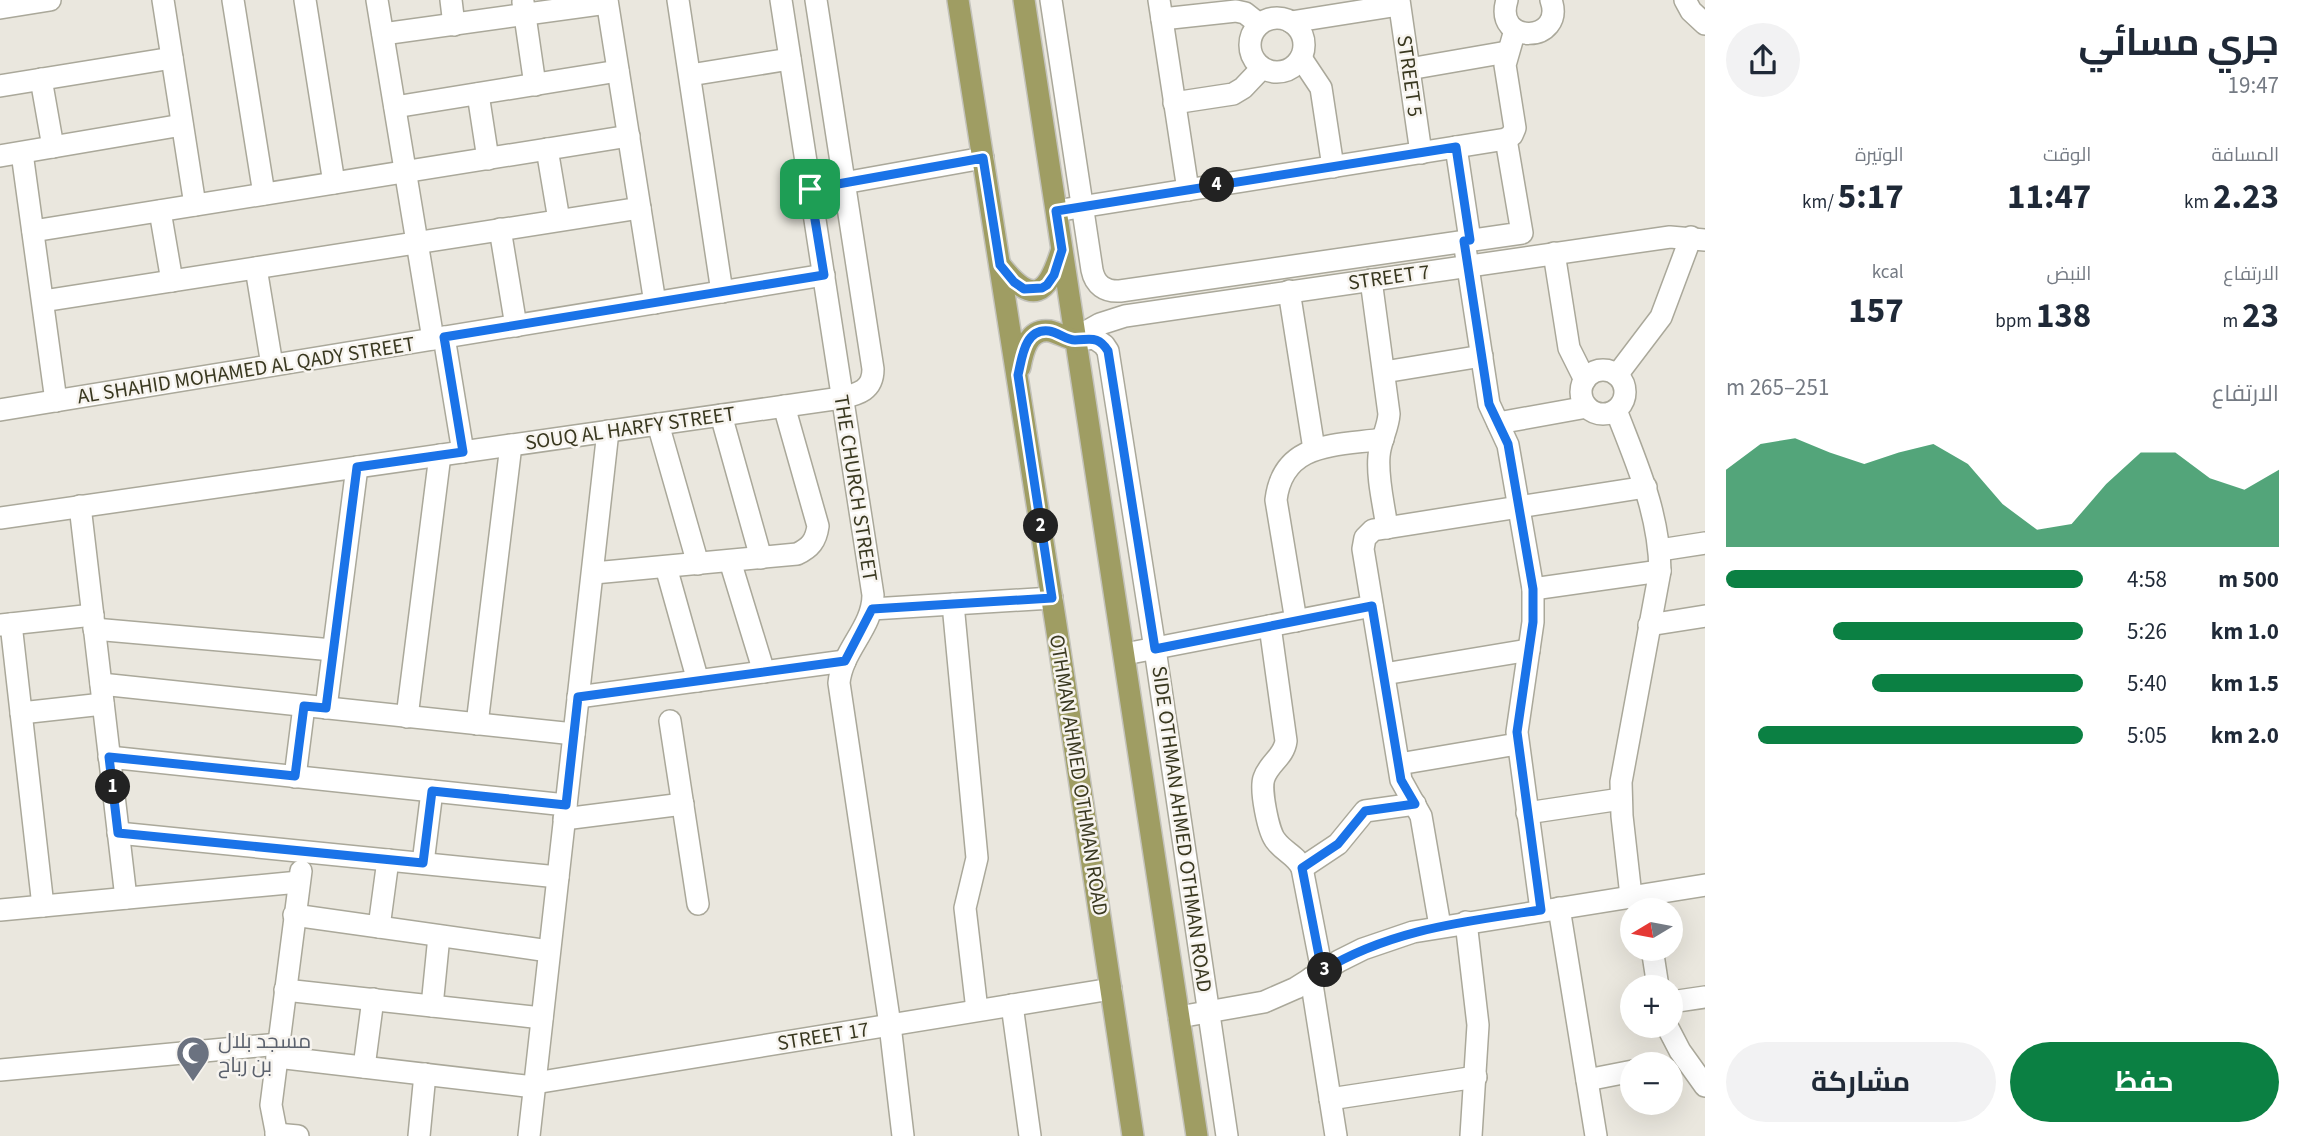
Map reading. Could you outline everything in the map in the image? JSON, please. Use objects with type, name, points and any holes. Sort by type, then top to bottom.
[{"type":"main road","name":"OTHMAN AHMED OTHMAN ROAD","points":[[958,0],[1018,375],[1133,1136]]},
{"type":"main road","points":[[1024,0],[1197,1136]]},
{"type":"main road","points":[[1000,265],[1018,287],[1036,290],[1051,280],[1062,250]]},
{"type":"main road","points":[[1018,375],[1024,347],[1037,333],[1049,331],[1077,338]]},
{"type":"street","points":[[0,8],[50,0]]},
{"type":"street","points":[[163,0],[195,205]]},
{"type":"street","points":[[233,0],[264,194]]},
{"type":"street","points":[[305,0],[334,183]]},
{"type":"street","points":[[377,0],[417,243],[463,452]]},
{"type":"street","points":[[451,0],[454,25]]},
{"type":"street","points":[[678,0],[723,292]]},
{"type":"street","name":"THE CHURCH STREET","points":[[781,0],[873,595],[872,609],[845,661],[840,676],[840,691],[890,1025],[903,1136]]},
{"type":"street","name":"SOUQ AL HARFY STREET","points":[[0,518],[861,393],[871,383],[873,376],[816,0]]},
{"type":"street","points":[[1051,0],[1082,207]]},
{"type":"street","points":[[1507,0],[1506,19],[1515,30],[1528,34],[1542,30],[1551,19],[1551,0]]},
{"type":"street","points":[[1685,0],[1691,11],[1705,24]]},
{"type":"street","points":[[383,34],[454,25],[524,7],[607,1],[655,303]]},
{"type":"street","points":[[1288,14],[1304,42],[1301,58],[1291,69],[1276,73],[1256,64],[1250,51],[1251,36],[1259,24],[1288,14],[1399,3]]},
{"type":"street","name":"STREET 5","points":[[1399,3],[1421,153]]},
{"type":"street","points":[[524,7],[535,85]]},
{"type":"street","points":[[1188,190],[1160,10],[1237,10],[1259,24]]},
{"type":"street","points":[[1056,211],[1506,139],[1512,135],[1515,125],[1506,71],[1507,52],[1515,30]]},
{"type":"street","points":[[1409,69],[1507,52]]},
{"type":"street","points":[[0,86],[172,58]]},
{"type":"street","points":[[1301,58],[1321,88],[1333,167]]},
{"type":"street","points":[[690,75],[790,59]]},
{"type":"street","points":[[1174,103],[1233,94],[1243,88],[1262,68]]},
{"type":"street","points":[[395,107],[618,71]]},
{"type":"street","points":[[41,79],[53,147]]},
{"type":"street","points":[[478,94],[488,159]]},
{"type":"street","points":[[0,156],[182,125]]},
{"type":"street","points":[[33,231],[629,136]]},
{"type":"street","name":"STREET 7","points":[[1082,207],[1096,283],[1113,292],[1522,233],[1506,139]]},
{"type":"street","points":[[1456,147],[1468,266],[1489,404],[1508,444],[1533,589],[1534,611],[1517,721],[1517,744],[1527,813],[1587,1080],[1596,1136]]},
{"type":"street","points":[[547,149],[559,220]]},
{"type":"street","points":[[22,153],[57,401]]},
{"type":"street","points":[[810,189],[983,158]]},
{"type":"street","points":[[43,301],[639,208]]},
{"type":"street","points":[[160,211],[172,281]]},
{"type":"street","points":[[500,229],[516,326]]},
{"type":"street","name":"STREET 7","points":[[1077,338],[1100,324],[1125,316],[1670,237],[1698,238]]},
{"type":"street","points":[[1616,374],[1661,317],[1698,238]]},
{"type":"street","points":[[1413,248],[1417,273]]},
{"type":"street","points":[[1553,253],[1569,348],[1585,380]]},
{"type":"street","points":[[256,268],[272,365]]},
{"type":"street","name":"AL SHAHID MOHAMED AL QADY STREET","points":[[0,410],[824,275]]},
{"type":"street","points":[[1371,279],[1389,414],[1378,465],[1387,527]]},
{"type":"street","points":[[1289,291],[1314,449]]},
{"type":"street","name":"SIDE OTHMAN AHMED OTHMAN ROAD","points":[[1077,338],[1094,338],[1108,351],[1227,1136]]},
{"type":"street","points":[[1384,372],[1482,356]]},
{"type":"street","points":[[1596,371],[1616,374],[1625,393],[1621,405],[1610,413],[1598,414],[1587,407],[1581,394],[1585,380],[1596,371]]},
{"type":"street","points":[[594,573],[761,558],[797,554],[806,550],[817,536],[818,526],[784,406]]},
{"type":"street","points":[[1498,424],[1587,407]]},
{"type":"street","points":[[1616,410],[1653,508],[1660,560],[1622,766],[1621,799],[1640,898]]},
{"type":"street","points":[[720,415],[761,558]]},
{"type":"street","points":[[659,424],[698,564]]},
{"type":"street","points":[[528,1136],[608,431]]},
{"type":"street","points":[[1296,621],[1276,500],[1278,486],[1291,462],[1314,449],[1383,439]]},
{"type":"street","points":[[477,724],[511,445]]},
{"type":"street","points":[[407,717],[440,455]]},
{"type":"street","points":[[326,708],[357,467]]},
{"type":"street","points":[[1440,926],[1421,816],[1403,786],[1363,543],[1368,533],[1387,527],[1646,487]]},
{"type":"street","points":[[80,506],[126,898]]},
{"type":"street","points":[[1533,589],[1660,560],[1705,543]]},
{"type":"street","points":[[730,561],[764,672]]},
{"type":"street","points":[[666,567],[698,681]]},
{"type":"street","points":[[872,609],[1052,598]]},
{"type":"street","points":[[953,604],[977,858],[965,908],[977,1010]]},
{"type":"street","points":[[1125,654],[1372,606]]},
{"type":"street","points":[[1648,625],[1705,616]]},
{"type":"street","points":[[43,906],[13,701],[6,624],[94,622],[333,650]]},
{"type":"street","points":[[1270,626],[1286,741],[1282,754],[1265,774],[1263,789],[1272,836],[1297,859],[1302,868],[1336,1136]]},
{"type":"street","points":[[1384,674],[1529,650]]},
{"type":"street","points":[[578,697],[845,661]]},
{"type":"street","points":[[13,701],[102,694],[304,706],[574,734]]},
{"type":"street","points":[[295,776],[304,706]]},
{"type":"street","points":[[670,721],[698,904]]},
{"type":"street","points":[[1399,764],[1517,744]]},
{"type":"street","points":[[109,757],[432,791],[565,812],[683,804]]},
{"type":"street","points":[[423,863],[432,791]]},
{"type":"street","points":[[1527,813],[1621,799]]},
{"type":"street","points":[[1302,868],[1338,844],[1365,811],[1415,804]]},
{"type":"street","points":[[118,833],[558,877]]},
{"type":"street","points":[[298,1136],[277,1135],[271,1105],[304,852]]},
{"type":"street","points":[[379,927],[388,860]]},
{"type":"street","points":[[0,910],[299,882]]},
{"type":"street","points":[[1649,898],[1705,885]]},
{"type":"street","points":[[1179,1017],[1264,1002],[1387,939],[1440,926],[1550,909],[1620,902]]},
{"type":"street","points":[[294,915],[549,951]]},
{"type":"street","points":[[1466,922],[1478,1007],[1471,1136]]},
{"type":"street","points":[[432,1006],[439,936]]},
{"type":"street","name":"STREET 17","points":[[0,1070],[278,1050],[364,1067],[534,1085],[1111,989]]},
{"type":"street","points":[[285,990],[542,1018]]},
{"type":"street","points":[[1683,1000],[1705,997]]},
{"type":"street","points":[[364,1067],[373,999]]},
{"type":"street","points":[[1012,1005],[1030,1136]]},
{"type":"street","points":[[1683,1066],[1705,1086]]},
{"type":"street","points":[[418,1136],[425,1074]]},
{"type":"street","points":[[1587,1080],[1620,1074]]},
{"type":"street","points":[[1330,1099],[1476,1077]]},
{"type":"place","name":"مسجد بلال بن رباح","points":[[193,1083]]},
{"type":"route","points":[[1456,147],[1470,240],[1464,241],[1489,404],[1508,444],[1533,589],[1533,622],[1517,721],[1517,744],[1541,910],[1440,926],[1387,939],[1322,971],[1302,868],[1334,848],[1365,811],[1415,804],[1401,780],[1372,606],[1155,649],[1108,351],[1094,338],[1072,340],[1049,331],[1037,333],[1027,341],[1018,375],[1052,598],[872,609],[845,661],[578,697],[566,805],[432,791],[423,863],[118,833],[109,757],[295,776],[304,706],[326,708],[357,467],[463,452],[444,337],[824,275],[810,189],[983,158],[1000,265],[1018,287],[1030,291],[1047,285],[1054,275],[1062,250],[1056,211],[1456,147]]}]
